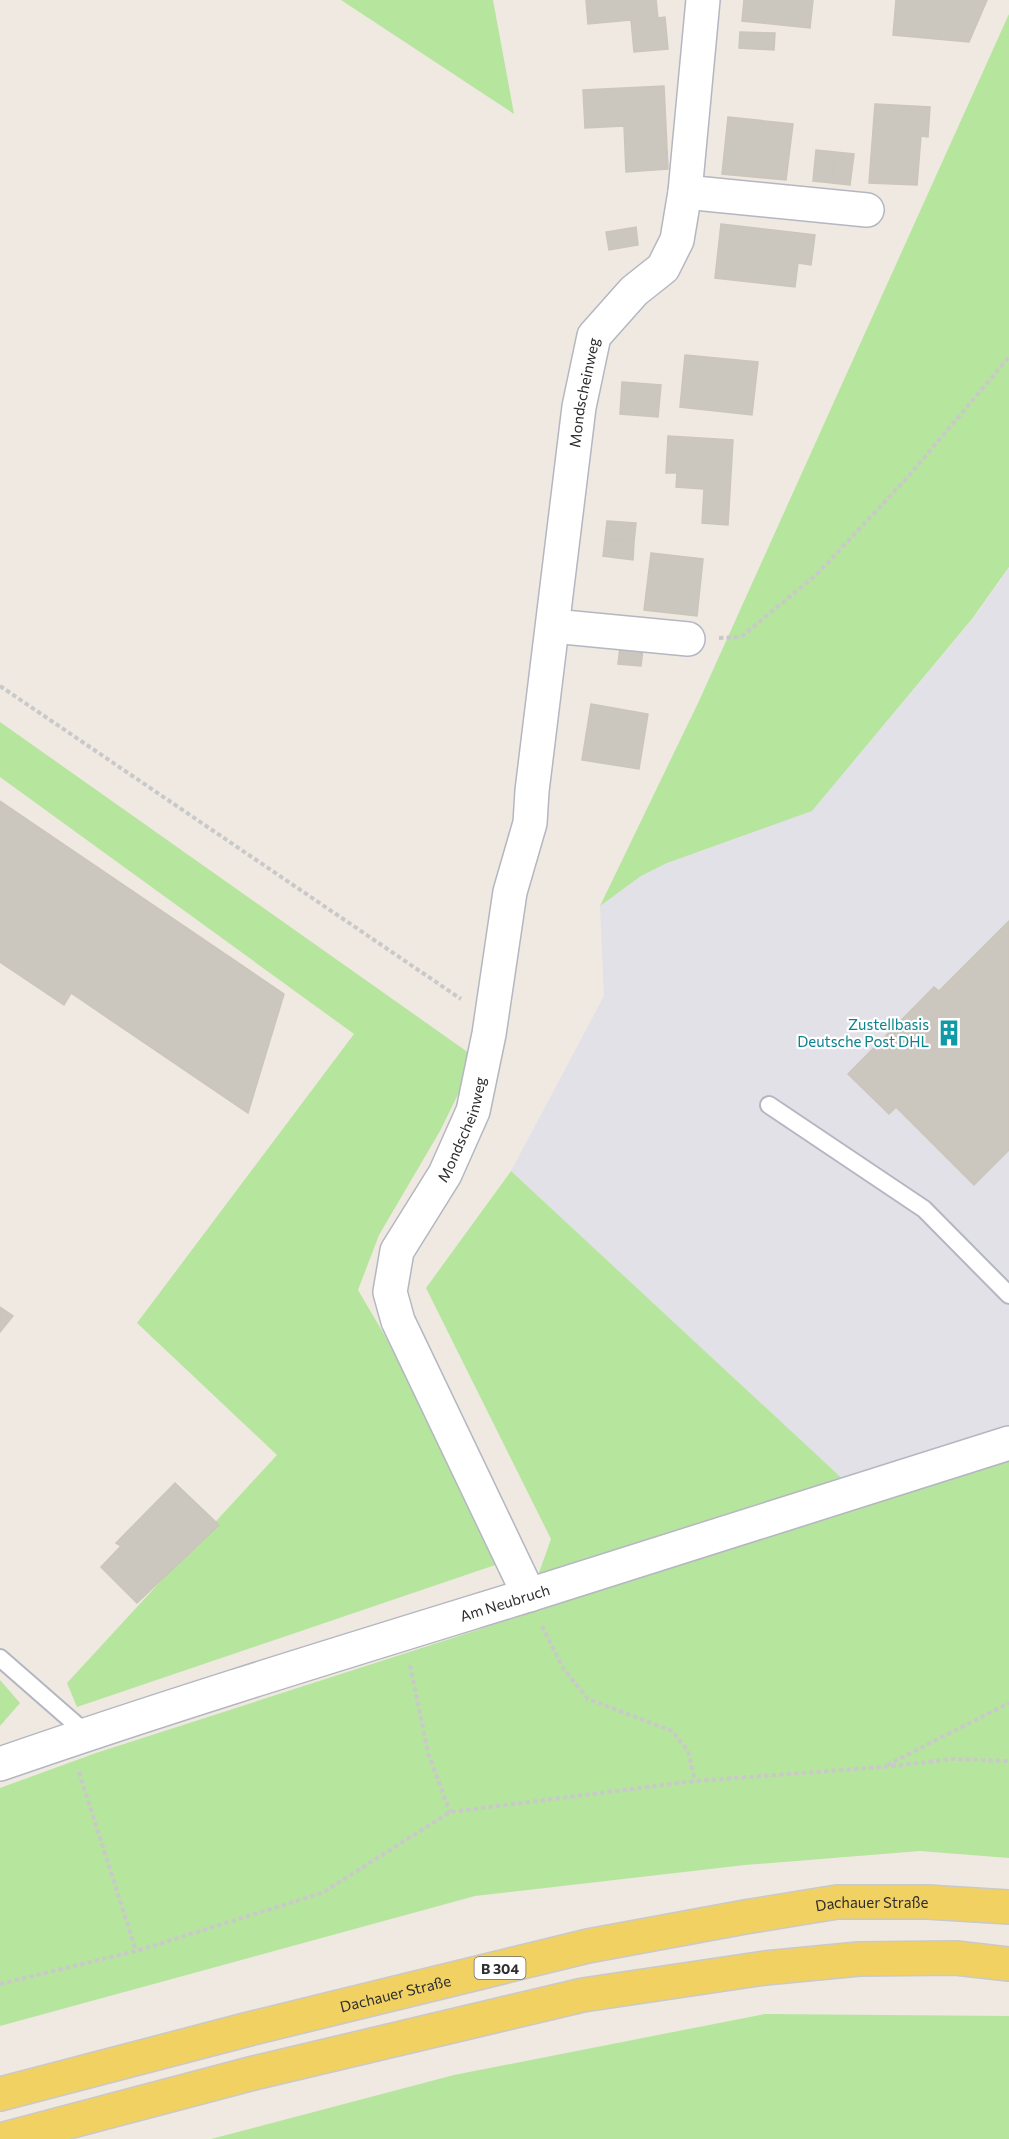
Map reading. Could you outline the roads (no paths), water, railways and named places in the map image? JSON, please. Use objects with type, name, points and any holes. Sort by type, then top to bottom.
[{"type":"main road","name":"Dachauer Straße","points":[[0,2094],[249,2029],[588,1946],[837,1902],[927,1902],[1009,1907]]},
{"type":"main road","points":[[4,2139],[254,2073],[584,1995],[765,1968],[859,1959],[956,1958],[1009,1964]]},
{"type":"street","name":"Mondscheinweg","points":[[529,1595],[398,1321],[390,1292],[397,1251],[445,1174],[473,1111],[489,1034],[510,892],[530,823],[579,407],[594,336],[634,291],[663,268],[677,240],[685,192],[703,0]]},
{"type":"street","points":[[685,192],[867,210]]},
{"type":"street","points":[[554,626],[688,639]]},
{"type":"street","name":"Am Neubruch","points":[[0,1764],[403,1633],[1009,1443]]},
{"type":"lane","points":[[769,1106],[924,1209],[1009,1295]]},
{"type":"lane","points":[[0,1658],[76,1738]]},
{"type":"place","name":"Zustellbasis Deutsche Post DHL","points":[[949,1033]]}]
